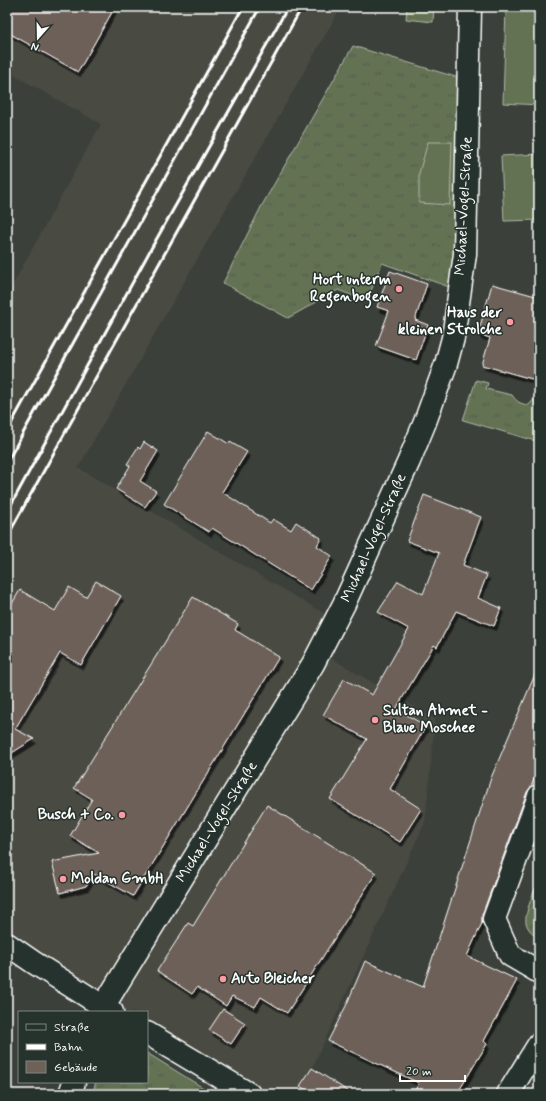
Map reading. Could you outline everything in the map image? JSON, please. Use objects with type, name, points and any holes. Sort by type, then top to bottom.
[{"type":"street","name":"Michael-Vogel-Straße","points":[[105,1010],[313,664],[344,604],[425,422],[446,364],[453,338],[465,254],[470,7]]},
{"type":"street","points":[[539,796],[494,919],[510,955],[539,972]]},
{"type":"street","points":[[7,944],[105,1010]]},
{"type":"street","points":[[148,1035],[250,1094]]},
{"type":"street","points":[[508,1094],[539,1044]]},
{"type":"street","points":[[70,1094],[74,1083]]},
{"type":"shaded area","points":[[7,7],[341,7],[78,468],[345,626],[329,657],[435,719],[425,822],[300,1094],[249,1094],[148,1034],[148,1011],[111,1011],[7,946],[7,295],[101,124],[7,71]]},
{"type":"green space","points":[[407,7],[434,7],[433,22],[406,19]]},
{"type":"green space","points":[[506,7],[539,7],[539,105],[503,103]]},
{"type":"green space","points":[[353,46],[459,78],[459,230],[452,288],[382,263],[367,301],[338,290],[288,318],[223,283],[261,207]]},
{"type":"green space","points":[[428,142],[452,142],[450,205],[419,203],[419,173]]},
{"type":"green space","points":[[539,154],[539,220],[504,221],[501,156]]},
{"type":"green space","points":[[476,380],[488,383],[486,389],[512,395],[517,401],[523,404],[529,405],[536,397],[539,398],[539,442],[463,420]]},
{"type":"green space","points":[[539,879],[539,938],[528,928],[526,919],[528,908]]},
{"type":"green space","points":[[148,1054],[213,1094],[92,1094],[96,1083],[148,1083]]},
{"type":"building","points":[[7,7],[115,7],[78,72],[7,32]]},
{"type":"building","points":[[390,271],[427,284],[415,320],[428,325],[416,360],[376,346],[389,311],[377,307]]},
{"type":"building","name":"Haus der kleinen Strolche","points":[[492,284],[539,297],[539,381],[482,365],[490,338],[478,334]]},
{"type":"building","points":[[208,431],[229,444],[230,442],[247,452],[222,492],[270,523],[273,519],[291,530],[296,522],[321,538],[317,546],[332,556],[311,590],[212,528],[209,532],[164,504]]},
{"type":"building","points":[[144,442],[158,451],[140,481],[156,491],[145,507],[116,489],[130,466],[127,464],[138,447],[140,449]]},
{"type":"building","points":[[424,495],[481,517],[463,565],[487,575],[478,598],[501,608],[494,626],[456,611],[437,647],[434,645],[396,709],[426,726],[390,789],[421,809],[400,842],[330,799],[367,739],[323,715],[344,679],[372,695],[409,629],[378,612],[398,581],[423,594],[439,553],[407,541]]},
{"type":"building","points":[[96,581],[121,596],[81,665],[60,653],[15,729],[34,739],[7,756],[7,612],[20,590],[55,611],[69,587],[86,597]]},
{"type":"building","points":[[193,597],[238,624],[235,630],[279,657],[133,896],[94,874],[86,886],[60,893],[52,862],[99,853],[70,836],[92,799],[74,788]]},
{"type":"building","points":[[539,665],[539,766],[531,787],[527,792],[482,915],[482,923],[467,956],[517,980],[484,1041],[487,1044],[457,1094],[413,1094],[419,1083],[328,1041],[346,1006],[365,961],[423,987],[491,778]]},
{"type":"building","points":[[267,805],[376,873],[287,1013],[261,997],[255,1007],[232,996],[226,1006],[197,987],[192,994],[157,971],[188,923],[193,926]]},
{"type":"building","points":[[223,1009],[245,1023],[231,1044],[209,1030]]},
{"type":"building","points":[[312,1068],[352,1094],[312,1094],[300,1086]]},
{"type":"railway","points":[[7,431],[243,7]]},
{"type":"railway","points":[[7,462],[260,7]]},
{"type":"railway","points":[[7,512],[152,247],[288,7]]},
{"type":"railway","points":[[7,537],[302,7]]},
{"type":"place","name":"Hort unterm Regenbogen","points":[[399,289]]},
{"type":"place","name":"Haus der kleinen Strolche","points":[[510,322]]},
{"type":"place","name":"Sultan Ahmet - Blaue Moschee","points":[[375,720]]},
{"type":"place","name":"Busch + Co.","points":[[122,815]]},
{"type":"place","name":"Moldan GmbH","points":[[63,879]]},
{"type":"place","name":"Auto Bleicher","points":[[223,979]]}]
